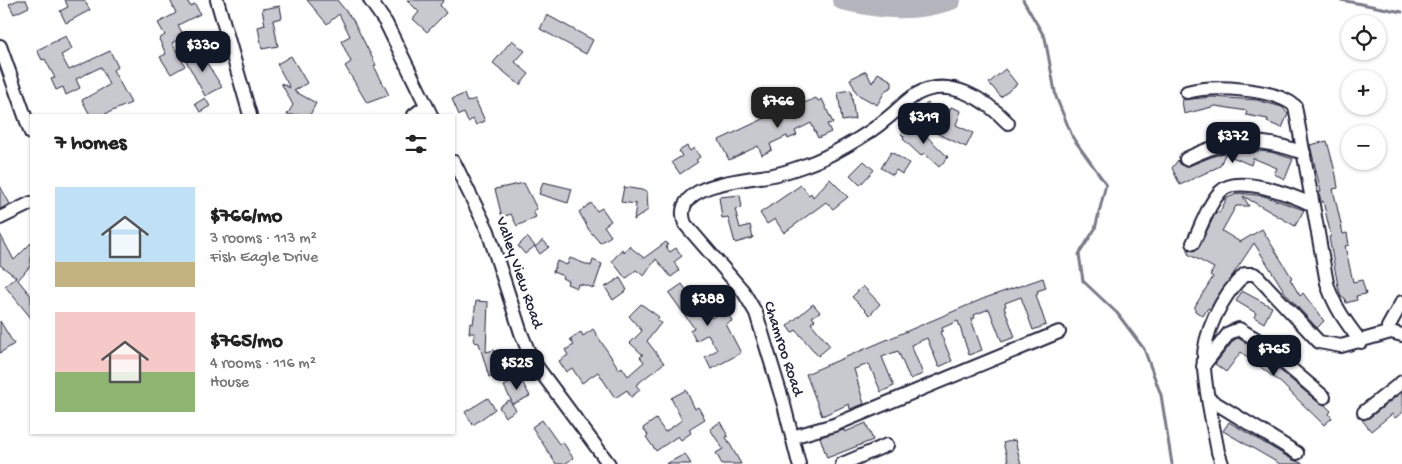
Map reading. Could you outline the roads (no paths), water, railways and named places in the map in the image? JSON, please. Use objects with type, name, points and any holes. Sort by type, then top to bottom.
[{"type":"street","points":[[218,0],[250,114]]},
{"type":"street","points":[[370,0],[386,24],[428,111]]},
{"type":"street","points":[[0,46],[30,130]]},
{"type":"street","points":[[1187,92],[1214,87],[1231,88],[1290,102],[1298,113],[1331,297],[1348,326],[1361,342]]},
{"type":"street","name":"Chamroo Road","points":[[799,464],[756,313],[742,291],[684,224],[682,207],[695,192],[714,185],[774,175],[810,164],[875,128],[917,94],[928,90],[956,90],[969,93],[994,109],[1008,123]]},
{"type":"street","points":[[1186,159],[1220,144],[1239,141],[1261,142],[1304,153]]},
{"type":"street","name":"Valley View Road","points":[[455,164],[488,231],[532,360],[609,464]]},
{"type":"street","points":[[1194,243],[1221,190],[1228,187],[1246,186],[1280,191],[1313,205]]},
{"type":"street","points":[[0,218],[30,203]]},
{"type":"street","points":[[1222,464],[1218,452],[1204,366],[1208,335],[1219,310],[1241,277],[1250,273],[1258,277],[1319,342],[1341,346],[1396,333]]},
{"type":"street","points":[[1396,333],[1388,327],[1402,302]]},
{"type":"street","points":[[1204,366],[1229,333],[1239,329],[1256,338],[1324,397]]},
{"type":"street","points":[[792,437],[834,425],[1059,332]]},
{"type":"street","points":[[1364,412],[1402,382]]},
{"type":"street","points":[[1209,400],[1297,453]]},
{"type":"street","points":[[842,464],[887,445]]},
{"type":"waterway","points":[[842,0],[870,6],[896,8],[923,7],[951,0]]},
{"type":"waterway","points":[[1023,0],[1045,38],[1056,97],[1073,138],[1106,184],[1095,229],[1079,254],[1083,281],[1117,313],[1144,349],[1161,395],[1172,464]]},
{"type":"waterway","points":[[1341,0],[1402,12]]}]
